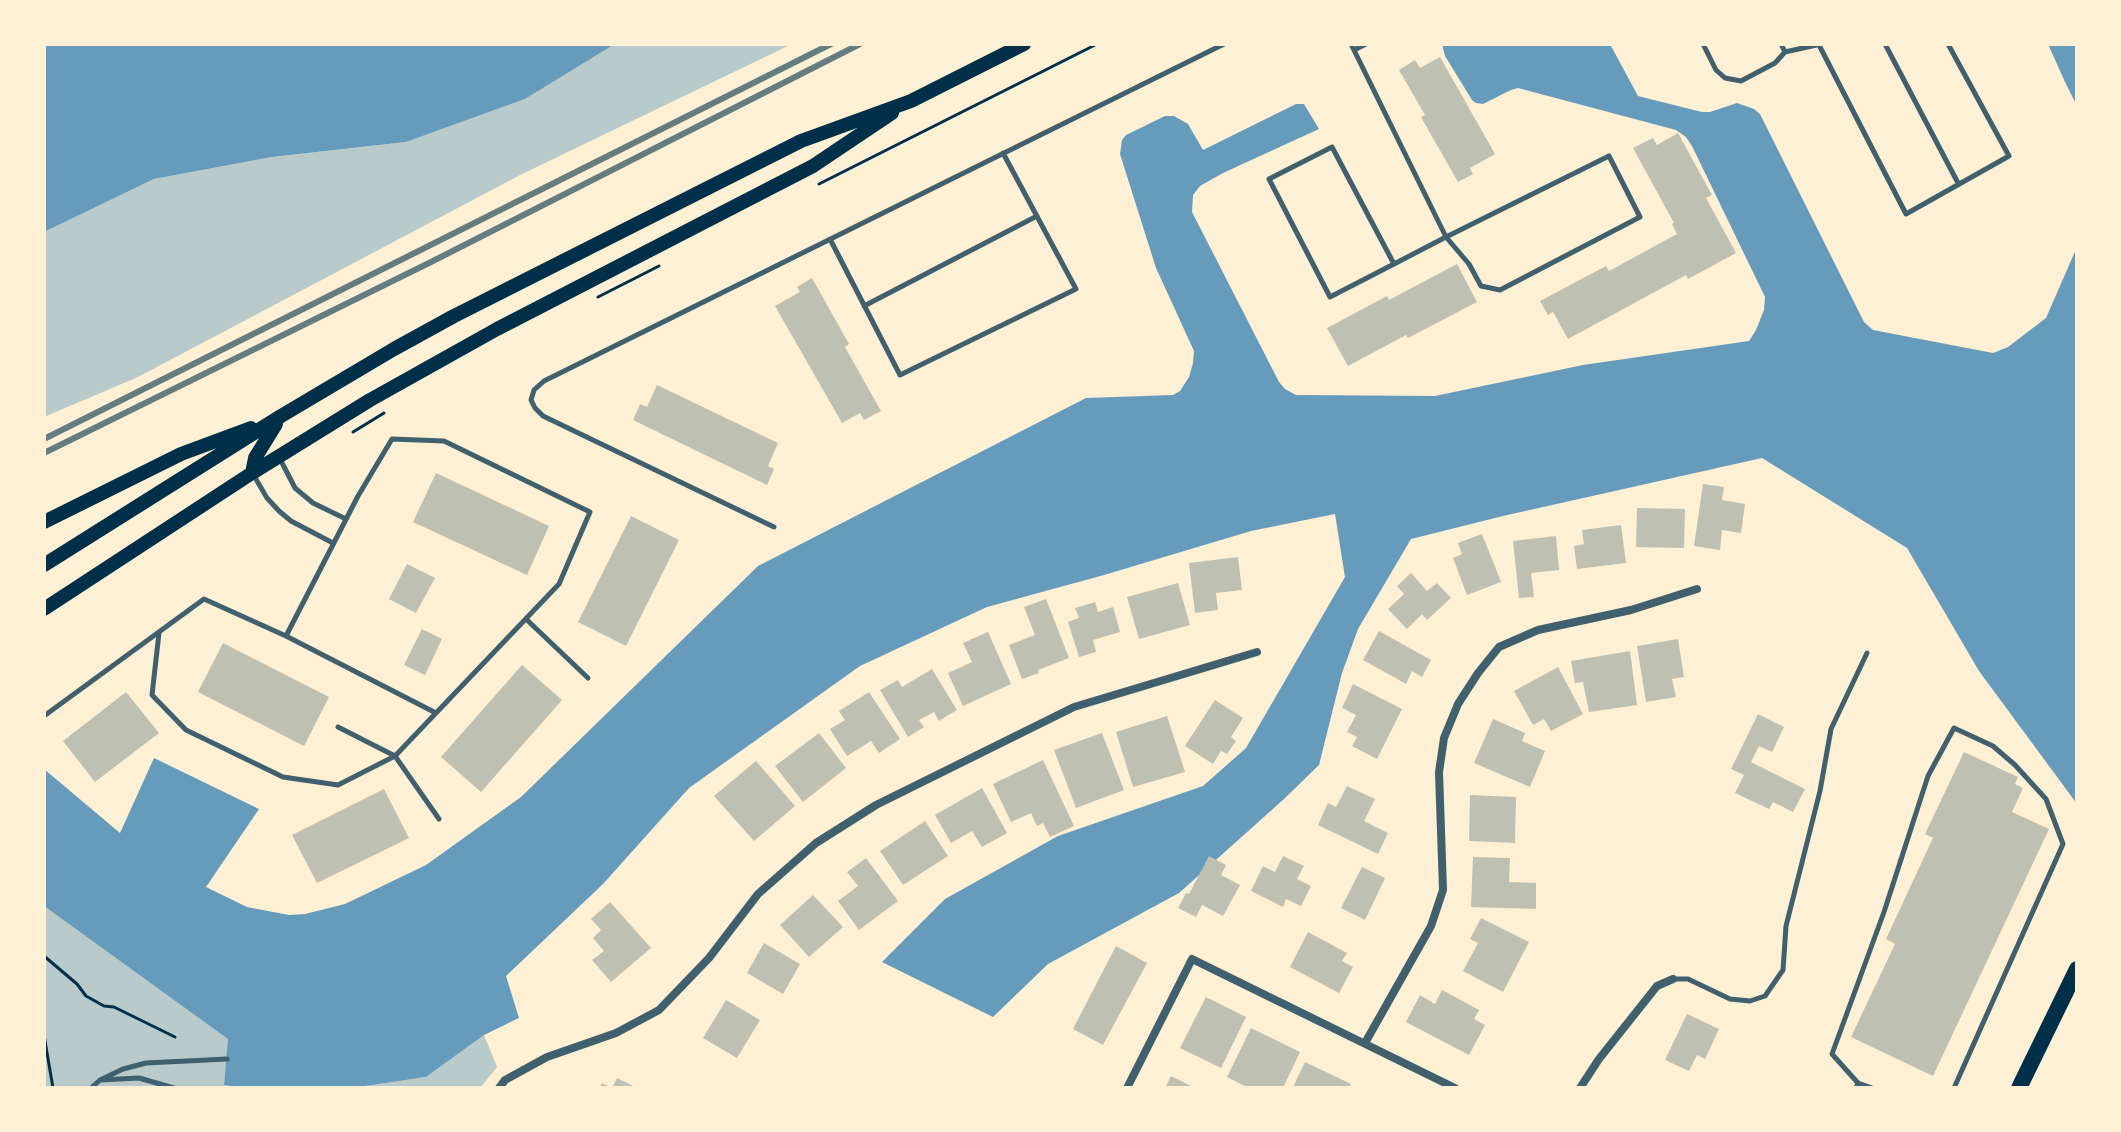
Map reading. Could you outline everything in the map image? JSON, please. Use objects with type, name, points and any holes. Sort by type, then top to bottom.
[{"type":"main road","points":[[44,565],[281,416],[454,316],[787,148],[911,101],[1024,44]]},
{"type":"main road","points":[[44,609],[370,400],[471,342],[813,166],[911,101]]},
{"type":"main road","points":[[252,473],[255,458],[281,416]]},
{"type":"main road","points":[[44,522],[181,454],[281,416]]},
{"type":"main road","points":[[2019,1088],[2077,969]]},
{"type":"street","points":[[1365,1043],[1431,926],[1443,890],[1440,761],[1444,738],[1458,704],[1478,673],[1499,647],[1538,630],[1631,610],[1697,589]]},
{"type":"street","points":[[499,1088],[505,1080],[547,1057],[616,1033],[659,1010],[709,958],[758,894],[816,843],[876,805],[1074,707],[1257,652]]},
{"type":"street","points":[[1127,1088],[1192,959],[1455,1088]]},
{"type":"street","points":[[1580,1088],[1657,986],[1673,979]]},
{"type":"lane","points":[[774,527],[543,416],[531,400],[534,390],[544,381],[1224,44]]},
{"type":"lane","points":[[1366,44],[1352,47],[1446,237],[1469,264],[1481,286],[1500,290],[1640,217],[1609,156],[1446,237],[1394,264],[1330,297],[1269,179],[1332,147],[1394,264]]},
{"type":"lane","points":[[1703,44],[1716,70],[1725,78],[1741,81],[1775,63],[1785,52],[1820,44],[1906,214],[2009,156],[1948,44]]},
{"type":"lane","points":[[1781,44],[1785,52]]},
{"type":"lane","points":[[1885,44],[1958,183]]},
{"type":"lane","points":[[830,239],[900,375],[1076,289],[1003,153]]},
{"type":"lane","points":[[864,306],[1037,216]]},
{"type":"lane","points":[[159,632],[152,695],[186,730],[283,777],[338,785],[395,756],[559,584],[590,512],[444,441],[392,439],[333,543],[286,636]]},
{"type":"lane","points":[[279,456],[295,488],[313,503],[346,519]]},
{"type":"lane","points":[[252,473],[279,511],[291,521],[333,543]]},
{"type":"lane","points":[[44,716],[204,599],[286,636],[436,713]]},
{"type":"lane","points":[[526,619],[588,678]]},
{"type":"lane","points":[[1673,979],[1688,979],[1730,999],[1750,1001],[1765,996],[1783,970],[1786,926],[1820,791],[1831,729],[1867,653]]},
{"type":"lane","points":[[338,727],[395,756],[439,819]]},
{"type":"lane","points":[[1872,1088],[1857,1086],[1832,1054],[1884,912],[1928,776],[1954,728],[1993,746],[2015,765],[2046,799],[2063,844],[1954,1088]]},
{"type":"lane","points":[[91,1088],[123,1069],[146,1063],[227,1059]]},
{"type":"lane","points":[[100,1080],[139,1078],[174,1088]]},
{"type":"path","points":[[820,183],[1097,44]]},
{"type":"path","points":[[590,301],[669,260]]},
{"type":"path","points":[[350,434],[387,411]]},
{"type":"path","points":[[44,965],[45,958]]},
{"type":"path","points":[[45,958],[77,984],[86,996],[175,1037]]},
{"type":"path","points":[[44,1035],[53,1088]]},
{"type":"shaded area","points":[[615,44],[792,44],[522,174],[138,377],[44,417],[44,232],[154,179],[272,157],[406,142],[525,99]]},
{"type":"shaded area","points":[[44,906],[229,1039],[224,1084],[246,1088],[44,1088]]},
{"type":"shaded area","points":[[484,1035],[497,1067],[480,1088],[352,1088],[426,1077]]},
{"type":"water","points":[[44,44],[615,44],[525,99],[406,142],[272,157],[154,179],[44,232]]},
{"type":"water","points":[[1442,44],[1610,44],[1638,96],[1702,112],[1737,103],[1754,109],[1760,114],[1864,322],[1873,330],[1993,353],[2008,347],[2046,318],[2077,247],[2077,804],[1979,671],[1907,548],[1762,458],[1411,539],[1358,629],[1342,673],[1319,765],[1179,893],[1048,964],[993,1017],[882,962],[945,899],[1058,836],[1203,786],[1246,748],[1345,577],[1335,514],[1251,531],[987,607],[860,666],[689,788],[603,884],[506,976],[519,1018],[484,1035],[426,1077],[352,1088],[246,1088],[224,1085],[228,1039],[44,906],[44,769],[120,833],[154,758],[259,809],[206,887],[247,907],[289,915],[345,904],[426,865],[521,797],[758,566],[1086,398],[1173,395],[1180,391],[1189,377],[1194,351],[1156,268],[1120,154],[1126,135],[1165,116],[1174,116],[1188,124],[1203,150],[1296,104],[1304,104],[1319,129],[1223,173],[1200,186],[1193,195],[1192,212],[1279,382],[1296,395],[1435,396],[1583,365],[1749,341],[1764,310],[1765,297],[1686,137],[1676,130],[1518,88],[1483,104],[1476,103],[1445,56]]},
{"type":"water","points":[[2048,44],[2077,44],[2077,106],[2065,82]]},
{"type":"building","points":[[1440,57],[1495,154],[1470,168],[1473,174],[1458,182],[1421,117],[1425,115],[1399,70],[1415,60],[1420,68]]},
{"type":"building","points":[[1678,133],[1712,195],[1706,198],[1736,253],[1688,279],[1686,275],[1568,339],[1553,312],[1548,315],[1540,301],[1606,266],[1609,271],[1677,234],[1633,148],[1653,138],[1657,145]]},
{"type":"building","points":[[1457,264],[1477,302],[1348,366],[1327,328]]},
{"type":"building","points":[[812,278],[849,344],[845,347],[881,411],[864,420],[860,413],[842,423],[775,306],[800,292],[797,287]]},
{"type":"building","points":[[657,385],[778,443],[768,466],[774,469],[767,485],[633,420],[640,404],[647,407]]},
{"type":"building","points":[[436,473],[549,526],[527,575],[413,522]]},
{"type":"building","points":[[1703,484],[1724,487],[1722,500],[1745,504],[1741,533],[1722,530],[1720,550],[1694,546]]},
{"type":"building","points":[[1637,508],[1685,509],[1684,548],[1636,547]]},
{"type":"building","points":[[631,516],[679,540],[626,646],[578,622]]},
{"type":"building","points":[[1621,525],[1626,563],[1577,569],[1574,546],[1584,544],[1582,530]]},
{"type":"building","points":[[1482,534],[1501,582],[1467,595],[1453,558],[1462,554],[1458,543]]},
{"type":"building","points":[[1556,536],[1559,570],[1531,573],[1534,597],[1519,598],[1513,541]]},
{"type":"building","points":[[1238,557],[1242,590],[1216,593],[1218,610],[1195,613],[1189,563]]},
{"type":"building","points":[[407,564],[435,578],[416,613],[389,599]]},
{"type":"building","points":[[1411,573],[1427,591],[1437,583],[1451,598],[1427,620],[1422,614],[1407,629],[1388,609],[1404,594],[1397,586]]},
{"type":"building","points":[[1178,583],[1190,625],[1139,639],[1127,597]]},
{"type":"building","points":[[1046,599],[1069,658],[1022,679],[1009,645],[1035,635],[1024,607]]},
{"type":"building","points":[[1095,602],[1098,612],[1113,607],[1120,632],[1093,640],[1096,652],[1079,657],[1068,622],[1079,618],[1075,608]]},
{"type":"building","points":[[422,629],[442,639],[425,675],[404,665]]},
{"type":"building","points":[[1379,631],[1431,660],[1422,677],[1412,671],[1406,684],[1363,660]]},
{"type":"building","points":[[988,632],[1011,684],[963,706],[948,673],[972,662],[963,643]]},
{"type":"building","points":[[1678,639],[1684,677],[1672,679],[1676,697],[1646,702],[1637,646]]},
{"type":"building","points":[[223,643],[329,697],[304,746],[198,692]]},
{"type":"building","points":[[1630,651],[1637,705],[1589,712],[1583,682],[1575,683],[1571,661]]},
{"type":"building","points":[[522,665],[562,700],[481,792],[441,757]]},
{"type":"building","points":[[1558,667],[1583,714],[1551,731],[1544,719],[1533,725],[1514,691]]},
{"type":"building","points":[[932,669],[957,710],[939,721],[934,712],[919,720],[924,727],[908,737],[880,690],[898,680],[902,687]]},
{"type":"building","points":[[1353,684],[1402,709],[1377,759],[1352,746],[1357,737],[1347,732],[1356,715],[1342,708]]},
{"type":"building","points":[[126,692],[159,733],[95,782],[63,741]]},
{"type":"building","points":[[869,692],[900,739],[879,753],[871,741],[847,756],[830,729],[845,720],[839,711]]},
{"type":"building","points":[[1215,700],[1243,718],[1231,737],[1236,741],[1227,754],[1221,751],[1213,764],[1185,746]]},
{"type":"building","points":[[1758,714],[1784,727],[1772,752],[1759,746],[1751,762],[1805,789],[1793,812],[1773,802],[1769,809],[1735,793],[1744,775],[1731,769]]},
{"type":"building","points":[[1167,716],[1185,772],[1133,787],[1116,732]]},
{"type":"building","points":[[1493,719],[1525,733],[1522,741],[1545,751],[1530,787],[1474,763]]},
{"type":"building","points":[[819,733],[846,768],[803,802],[775,766]]},
{"type":"building","points":[[1102,733],[1124,790],[1076,808],[1054,750]]},
{"type":"building","points":[[1964,752],[2018,777],[2015,784],[2023,788],[2012,812],[2049,829],[1933,1076],[1851,1037],[1895,944],[1886,939],[1933,838],[1925,834]]},
{"type":"building","points":[[1043,760],[1074,826],[1050,837],[1043,823],[1037,826],[1031,813],[1011,822],[993,784]]},
{"type":"building","points":[[756,761],[795,806],[754,841],[714,796]]},
{"type":"building","points":[[1347,786],[1375,799],[1364,821],[1388,833],[1378,854],[1318,825],[1328,803],[1336,807]]},
{"type":"building","points":[[982,788],[1007,833],[982,847],[972,831],[951,843],[935,815]]},
{"type":"building","points":[[384,789],[409,838],[317,883],[292,835]]},
{"type":"building","points":[[1470,795],[1516,797],[1515,843],[1469,841]]},
{"type":"building","points":[[925,821],[948,856],[903,885],[880,851]]},
{"type":"building","points":[[1209,856],[1226,865],[1221,875],[1240,885],[1223,916],[1202,905],[1196,917],[1178,908]]},
{"type":"building","points":[[1283,856],[1304,866],[1297,879],[1311,886],[1301,906],[1286,899],[1283,907],[1251,891],[1263,866],[1275,872]]},
{"type":"building","points":[[1473,857],[1510,858],[1509,882],[1536,883],[1536,909],[1471,907]]},
{"type":"building","points":[[866,858],[898,901],[859,930],[838,901],[858,886],[847,872]]},
{"type":"building","points":[[1362,867],[1385,878],[1365,920],[1341,908]]},
{"type":"building","points":[[813,895],[843,927],[809,957],[780,925]]},
{"type":"building","points":[[610,902],[651,948],[611,982],[592,960],[604,951],[593,938],[601,930],[591,919]]},
{"type":"building","points":[[1481,918],[1529,942],[1503,992],[1463,971],[1478,943],[1470,939]]},
{"type":"building","points":[[1308,932],[1347,953],[1342,961],[1353,967],[1339,993],[1290,967]]},
{"type":"building","points":[[764,943],[800,964],[783,994],[747,973]]},
{"type":"building","points":[[1116,946],[1147,963],[1103,1045],[1073,1029]]},
{"type":"building","points":[[1442,990],[1479,1010],[1474,1019],[1485,1025],[1469,1055],[1406,1022],[1420,995],[1435,1004]]},
{"type":"building","points":[[1206,997],[1246,1017],[1221,1068],[1180,1048]]},
{"type":"building","points":[[726,1000],[760,1020],[737,1058],[703,1038]]},
{"type":"building","points":[[1687,1014],[1719,1029],[1705,1059],[1697,1055],[1689,1071],[1665,1060]]},
{"type":"building","points":[[1251,1028],[1300,1052],[1283,1088],[1249,1088],[1227,1077]]},
{"type":"building","points":[[1305,1062],[1351,1084],[1349,1088],[1293,1087]]},
{"type":"building","points":[[1171,1076],[1195,1088],[1165,1088]]},
{"type":"building","points":[[617,1078],[637,1088],[612,1088]]},
{"type":"railway","points":[[44,439],[831,44]]},
{"type":"railway","points":[[44,453],[433,261],[860,44]]}]
